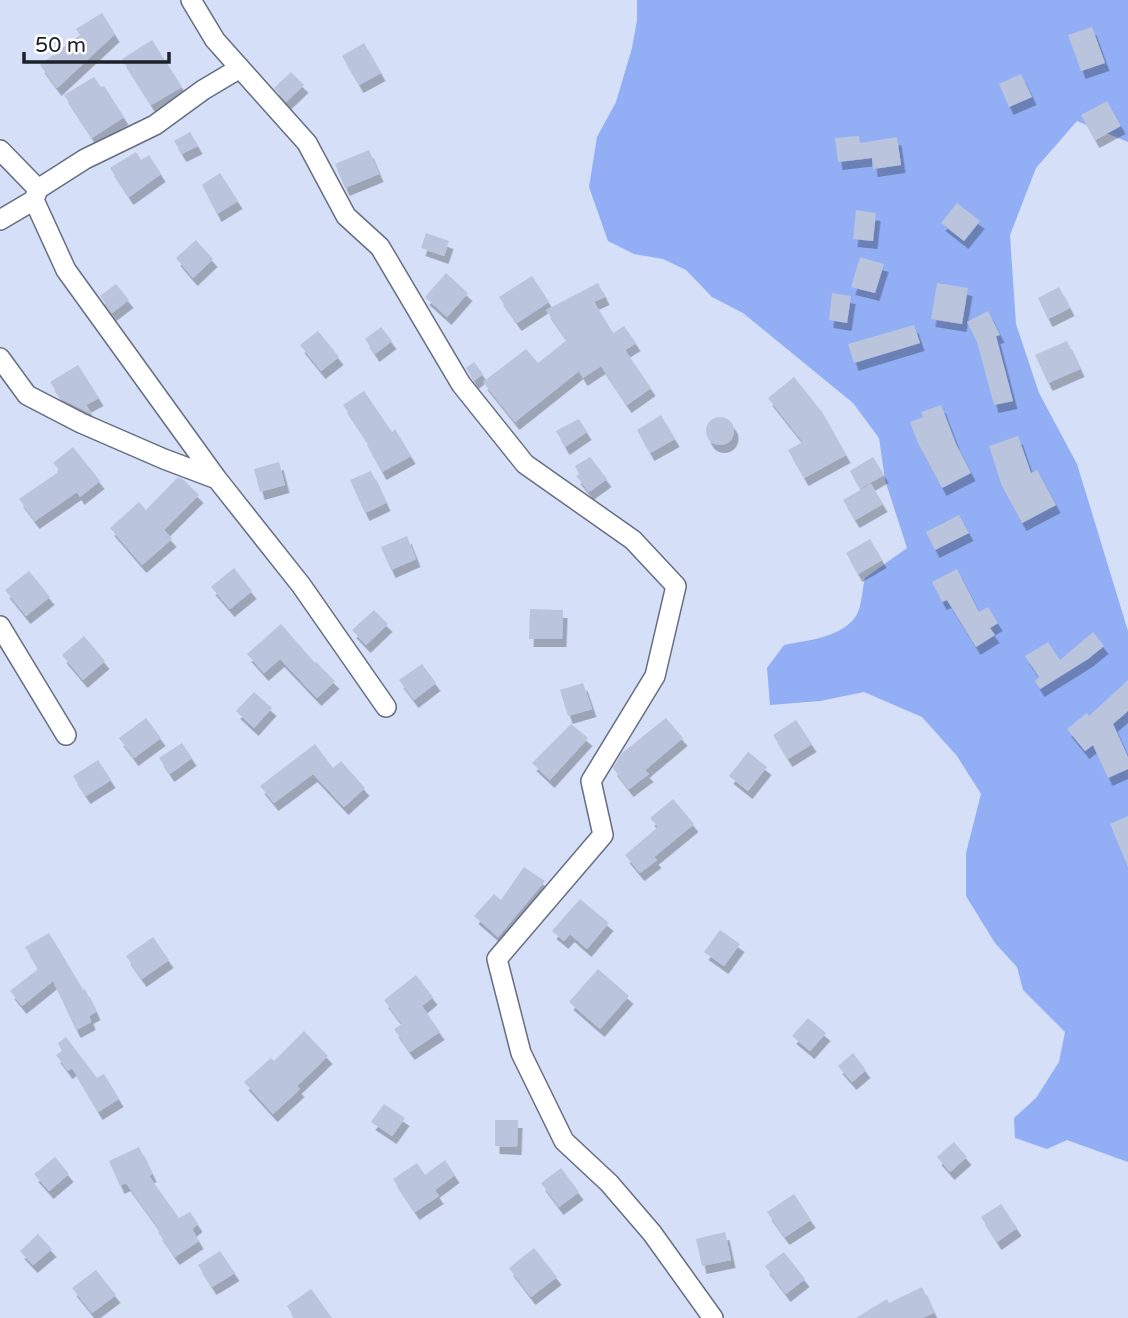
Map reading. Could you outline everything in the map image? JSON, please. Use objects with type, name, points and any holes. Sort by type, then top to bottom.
[{"type":"street","points":[[191,0],[215,40],[307,143],[346,216],[380,247],[461,384],[525,464],[633,540],[676,586],[655,676],[591,781],[603,835],[497,959],[521,1053],[564,1141],[609,1183],[652,1233],[712,1318]]},
{"type":"street","points":[[0,220],[53,178],[104,149],[155,125],[240,68]]},
{"type":"street","points":[[0,150],[36,194],[66,270],[217,478],[301,585],[386,707]]},
{"type":"street","points":[[0,358],[27,395],[93,429],[217,478]]},
{"type":"street","points":[[0,626],[66,735]]},
{"type":"shaded area","points":[[637,0],[1128,0],[1128,142],[1077,121],[1036,168],[1010,235],[1016,324],[1039,393],[1077,464],[1128,631],[1128,1162],[1067,1140],[1047,1149],[1015,1138],[1014,1118],[1036,1098],[1059,1062],[1065,1032],[1023,990],[1017,967],[995,943],[966,896],[966,853],[981,794],[957,756],[922,717],[864,692],[820,701],[770,705],[767,668],[784,645],[833,634],[850,623],[860,608],[865,578],[907,548],[885,480],[879,438],[853,403],[743,313],[712,297],[686,270],[663,259],[634,254],[608,241],[589,187],[597,137],[616,102],[632,48]]},
{"type":"building","points":[[102,13],[115,34],[57,88],[40,65],[80,35],[76,29]]},
{"type":"building","points":[[1092,27],[1105,63],[1081,71],[1068,35]]},
{"type":"building","points":[[152,40],[182,87],[151,105],[122,59]]},
{"type":"building","points":[[364,43],[381,73],[359,85],[342,56]]},
{"type":"building","points":[[291,72],[304,85],[286,102],[274,88]]},
{"type":"building","points":[[1021,74],[1032,97],[1009,107],[999,84]]},
{"type":"building","points":[[94,77],[101,87],[104,86],[124,117],[92,138],[64,95]]},
{"type":"building","points":[[1107,101],[1121,126],[1095,140],[1081,115]]},
{"type":"building","points":[[190,132],[198,146],[182,154],[174,141]]},
{"type":"building","points":[[859,136],[860,143],[897,137],[901,165],[873,169],[872,158],[838,162],[835,138]]},
{"type":"building","points":[[369,150],[379,174],[345,188],[335,164]]},
{"type":"building","points":[[136,152],[141,160],[149,155],[161,174],[129,197],[110,168]]},
{"type":"building","points":[[220,173],[238,201],[217,214],[202,185]]},
{"type":"building","points":[[957,203],[980,221],[964,241],[941,223]]},
{"type":"building","points":[[856,210],[876,213],[873,241],[853,239]]},
{"type":"building","points":[[426,233],[449,241],[444,256],[421,248]]},
{"type":"building","points":[[196,240],[213,259],[193,278],[176,258]]},
{"type":"building","points":[[860,257],[884,264],[875,293],[851,287]]},
{"type":"building","points":[[446,273],[468,293],[447,317],[425,297]]},
{"type":"building","points":[[532,276],[549,302],[517,323],[499,297]]},
{"type":"building","points":[[598,283],[605,297],[594,302],[613,333],[624,326],[636,343],[625,350],[651,388],[627,405],[601,366],[583,378],[579,371],[515,422],[483,382],[526,349],[538,363],[567,340],[546,310]]},
{"type":"building","points":[[937,283],[968,288],[962,324],[931,319]]},
{"type":"building","points":[[116,284],[129,300],[112,313],[100,296]]},
{"type":"building","points":[[1059,287],[1070,308],[1048,319],[1038,298]]},
{"type":"building","points":[[832,293],[851,296],[847,323],[829,320]]},
{"type":"building","points":[[988,311],[1000,335],[996,336],[1013,401],[994,405],[977,342],[967,322]]},
{"type":"building","points":[[914,325],[920,343],[854,363],[848,344]]},
{"type":"building","points":[[381,327],[392,341],[375,354],[365,339]]},
{"type":"building","points":[[318,331],[339,357],[321,371],[300,345]]},
{"type":"building","points":[[1067,341],[1080,369],[1048,383],[1035,355]]},
{"type":"building","points":[[474,362],[483,374],[474,381],[466,368]]},
{"type":"building","points":[[78,365],[99,398],[86,405],[92,414],[61,399],[50,382]]},
{"type":"building","points":[[794,377],[822,412],[846,455],[804,478],[788,450],[803,442],[768,398]]},
{"type":"building","points":[[364,391],[392,432],[395,429],[411,456],[382,472],[367,445],[369,444],[343,405]]},
{"type":"building","points":[[941,405],[971,473],[942,488],[910,422],[923,417],[921,412]]},
{"type":"building","points":[[661,415],[675,439],[650,453],[637,430]]},
{"type":"building","points":[[720,417],[730,421],[734,431],[730,441],[720,445],[710,441],[706,431],[710,421]]},
{"type":"building","points":[[579,419],[587,432],[565,447],[556,431]]},
{"type":"building","points":[[1018,436],[1031,473],[1037,470],[1056,505],[1022,523],[1002,486],[989,446]]},
{"type":"building","points":[[73,447],[100,481],[80,497],[77,492],[35,521],[19,499],[60,471],[53,463]]},
{"type":"building","points":[[590,457],[607,479],[589,492],[576,476],[579,474],[575,466]]},
{"type":"building","points":[[873,457],[884,475],[860,489],[850,471]]},
{"type":"building","points":[[279,462],[285,485],[260,492],[254,469]]},
{"type":"building","points":[[371,471],[386,503],[365,513],[350,480]]},
{"type":"building","points":[[178,477],[199,495],[164,530],[172,539],[142,565],[110,528],[139,502],[146,510]]},
{"type":"building","points":[[871,484],[883,504],[855,520],[843,500]]},
{"type":"building","points":[[959,515],[969,533],[935,550],[926,532]]},
{"type":"building","points":[[407,536],[416,559],[391,570],[381,547]]},
{"type":"building","points":[[870,539],[882,560],[858,574],[846,553]]},
{"type":"building","points":[[234,568],[252,591],[230,609],[211,587]]},
{"type":"building","points":[[957,569],[979,612],[988,607],[998,623],[990,628],[995,635],[976,647],[947,600],[942,602],[932,582]]},
{"type":"building","points":[[29,571],[50,597],[26,616],[5,590]]},
{"type":"building","points":[[530,609],[563,610],[562,639],[529,639]]},
{"type":"building","points":[[374,610],[388,624],[366,645],[352,630]]},
{"type":"building","points":[[281,624],[315,663],[335,681],[317,698],[280,659],[264,673],[247,654]]},
{"type":"building","points":[[1093,632],[1104,646],[1040,689],[1035,681],[1039,677],[1025,656],[1048,642],[1060,660]]},
{"type":"building","points":[[84,636],[105,661],[83,680],[62,655]]},
{"type":"building","points":[[422,664],[436,683],[414,700],[399,680]]},
{"type":"building","points":[[1128,680],[1128,711],[1113,724],[1128,757],[1128,769],[1108,778],[1093,745],[1085,751],[1067,729],[1087,713],[1089,716]]},
{"type":"building","points":[[583,683],[592,709],[568,716],[560,690]]},
{"type":"building","points":[[254,692],[272,708],[254,728],[236,711]]},
{"type":"building","points":[[146,718],[161,738],[134,758],[119,738]]},
{"type":"building","points":[[666,718],[683,738],[645,770],[649,774],[629,789],[613,768],[622,753]]},
{"type":"building","points":[[796,720],[812,744],[788,759],[773,735]]},
{"type":"building","points":[[571,724],[588,738],[550,780],[532,763]]},
{"type":"building","points":[[182,743],[192,758],[170,774],[159,758]]},
{"type":"building","points":[[315,744],[333,768],[341,761],[365,788],[344,807],[313,774],[274,803],[260,786]]},
{"type":"building","points":[[748,752],[767,767],[748,791],[729,776]]},
{"type":"building","points":[[98,760],[111,780],[86,796],[73,776]]},
{"type":"building","points":[[673,799],[694,824],[654,857],[657,860],[640,873],[625,855],[658,827],[650,818]]},
{"type":"building","points":[[1128,816],[1128,867],[1110,824]]},
{"type":"building","points":[[524,867],[545,881],[498,937],[474,916],[494,894],[501,900]]},
{"type":"building","points":[[580,899],[609,923],[587,949],[570,934],[564,941],[552,931]]},
{"type":"building","points":[[720,930],[740,944],[724,966],[704,952]]},
{"type":"building","points":[[49,933],[83,990],[85,989],[96,1012],[89,1016],[91,1022],[76,1030],[53,981],[22,1006],[10,991],[38,969],[25,947]]},
{"type":"building","points":[[153,937],[169,960],[142,979],[126,956]]},
{"type":"building","points":[[598,969],[629,996],[600,1029],[569,1002]]},
{"type":"building","points":[[416,975],[433,997],[422,1006],[440,1032],[410,1052],[394,1029],[402,1024],[384,1000]]},
{"type":"building","points":[[808,1018],[826,1033],[810,1051],[792,1036]]},
{"type":"building","points":[[304,1031],[328,1056],[297,1086],[300,1089],[273,1114],[244,1082],[271,1058],[274,1061]]},
{"type":"building","points":[[66,1037],[97,1078],[104,1074],[119,1099],[98,1112],[72,1068],[68,1071],[56,1055],[62,1051],[58,1043]]},
{"type":"building","points":[[853,1053],[866,1070],[852,1082],[838,1066]]},
{"type":"building","points":[[384,1104],[405,1118],[392,1136],[371,1122]]},
{"type":"building","points":[[495,1120],[518,1120],[517,1147],[495,1146]]},
{"type":"building","points":[[954,1142],[967,1157],[950,1172],[937,1157]]},
{"type":"building","points":[[139,1147],[152,1174],[149,1176],[179,1218],[190,1212],[198,1224],[192,1229],[199,1241],[175,1257],[158,1232],[160,1230],[126,1183],[120,1186],[109,1161]]},
{"type":"building","points":[[55,1157],[69,1174],[49,1191],[34,1174]]},
{"type":"building","points":[[445,1160],[455,1175],[435,1190],[439,1196],[415,1212],[393,1179],[417,1163],[425,1175]]},
{"type":"building","points":[[561,1168],[579,1192],[559,1207],[541,1183]]},
{"type":"building","points":[[794,1194],[811,1220],[785,1237],[767,1212]]},
{"type":"building","points":[[1001,1204],[1017,1228],[997,1242],[981,1217]]},
{"type":"building","points":[[725,1232],[731,1260],[702,1266],[696,1239]]},
{"type":"building","points":[[38,1234],[52,1249],[33,1265],[20,1251]]},
{"type":"building","points":[[534,1248],[557,1277],[531,1297],[509,1268]]},
{"type":"building","points":[[220,1251],[235,1273],[212,1287],[198,1265]]},
{"type":"building","points":[[784,1252],[805,1279],[786,1294],[765,1266]]},
{"type":"building","points":[[96,1270],[116,1295],[92,1313],[72,1288]]},
{"type":"building","points":[[922,1287],[934,1313],[922,1318],[856,1318],[887,1299],[889,1303]]},
{"type":"building","points":[[311,1289],[332,1318],[295,1318],[287,1306]]}]
